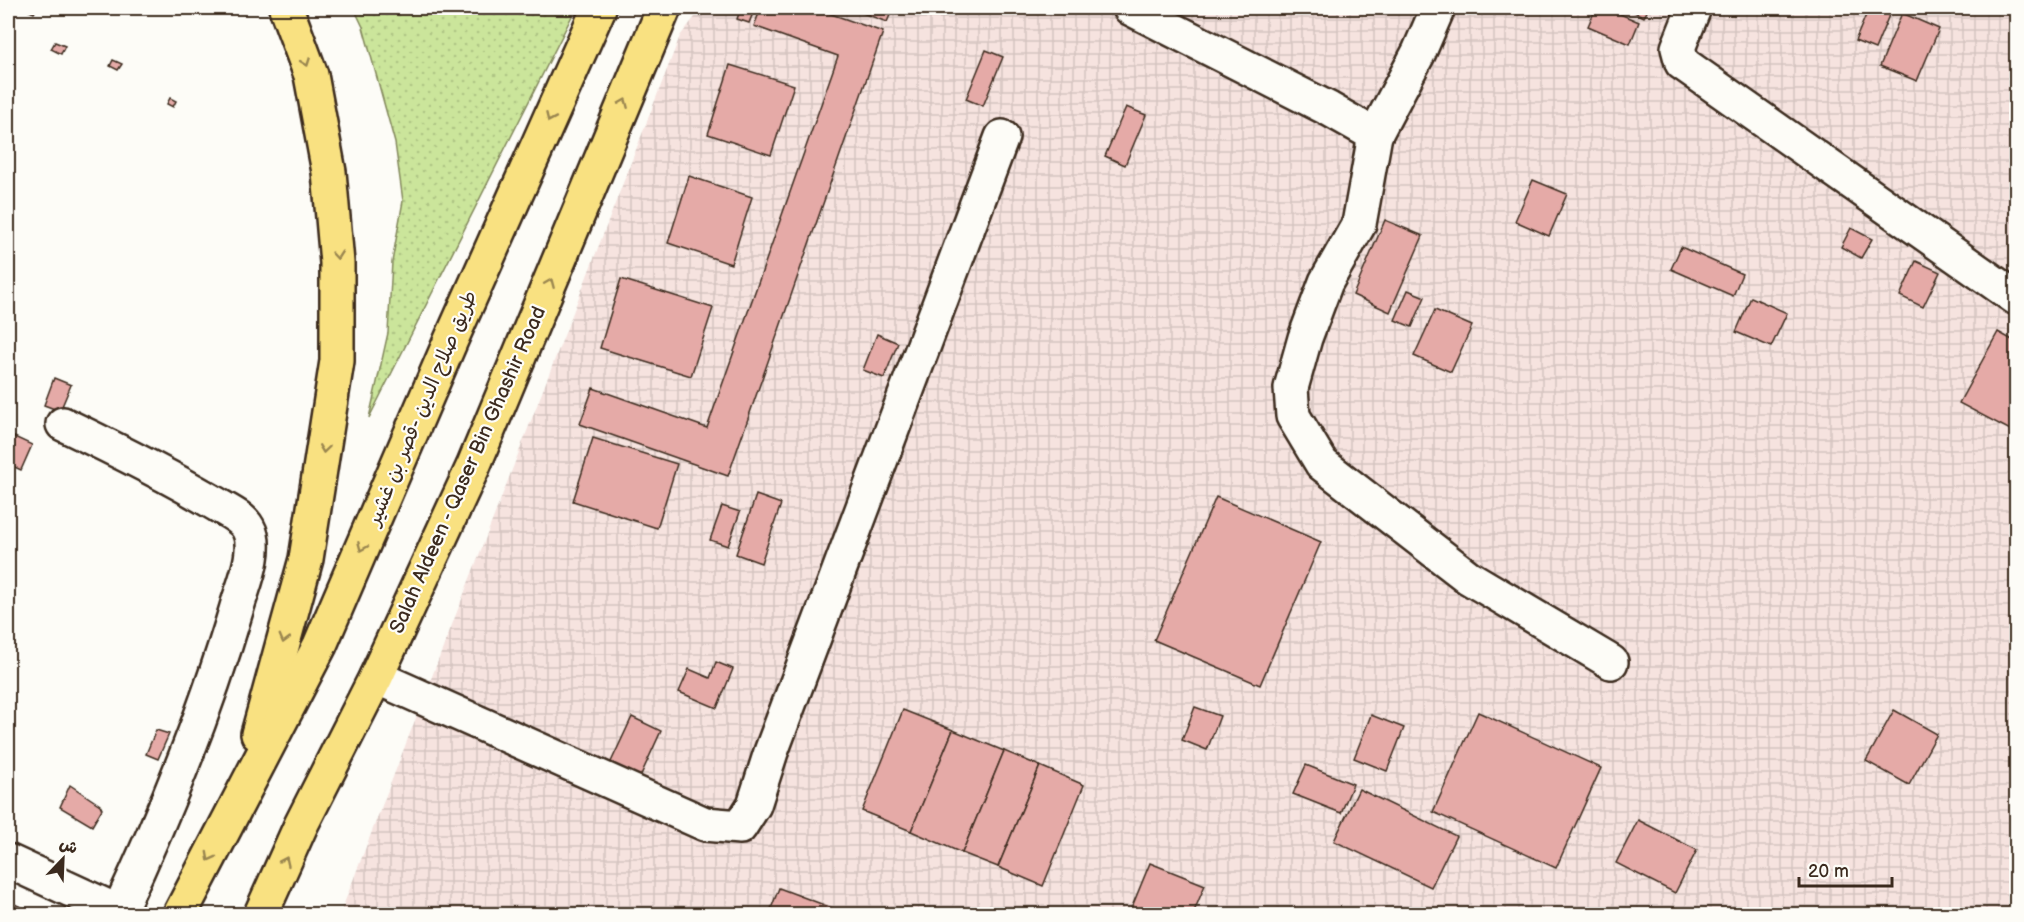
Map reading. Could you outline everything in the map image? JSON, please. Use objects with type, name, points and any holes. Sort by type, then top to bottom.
[{"type":"highway","points":[[180,915],[238,805],[306,559],[337,361],[338,263],[329,172],[311,75],[286,8]]},
{"type":"highway","name":"طريق صلاح الدين -قصر بن غشير","points":[[238,805],[320,645],[451,340],[599,8]]},
{"type":"highway","name":"Salah Aldeen - Qaser Bin Ghashir Road","points":[[261,915],[301,825],[376,677],[473,466],[664,11]]},
{"type":"street","points":[[1130,8],[1329,109],[1375,135]]},
{"type":"street","points":[[1438,8],[1419,52],[1375,135],[1359,224],[1326,282],[1305,338],[1291,388],[1293,416],[1322,464],[1459,570],[1611,662]]},
{"type":"street","points":[[1694,8],[1678,48],[1682,63],[2016,298]]},
{"type":"street","points":[[376,677],[705,824],[740,826],[754,805],[771,752],[1002,137]]},
{"type":"street","points":[[8,861],[121,914],[172,794],[202,714],[224,652],[251,558],[252,538],[248,528],[241,520],[159,471],[63,424]]},
{"type":"shaded area","points":[[702,8],[2016,8],[2016,914],[340,914],[680,36]]},
{"type":"green space","points":[[354,8],[576,8],[369,418],[388,333],[392,262],[403,201],[395,143],[363,27]]},
{"type":"building","points":[[26,8],[37,8],[34,13]]},
{"type":"building","points":[[741,8],[755,8],[749,23],[737,19]]},
{"type":"building","points":[[761,8],[814,8],[883,32],[728,476],[580,424],[593,388],[707,428],[838,56],[754,26]]},
{"type":"building","points":[[849,8],[893,8],[887,22]]},
{"type":"building","points":[[1596,8],[1606,8],[1639,22],[1630,44],[1588,26]]},
{"type":"building","points":[[1627,8],[1649,8],[1644,17]]},
{"type":"building","points":[[1869,8],[1892,8],[1875,49],[1855,41]]},
{"type":"building","points":[[1902,13],[1939,29],[1917,81],[1880,66]]},
{"type":"building","points":[[55,42],[65,46],[61,54],[51,49]]},
{"type":"building","points":[[986,50],[1003,57],[983,106],[966,99]]},
{"type":"building","points":[[113,60],[122,64],[118,70],[110,66]]},
{"type":"building","points":[[730,65],[794,85],[771,155],[708,134]]},
{"type":"building","points":[[170,98],[176,101],[173,107],[167,104]]},
{"type":"building","points":[[1126,107],[1146,115],[1125,165],[1105,156]]},
{"type":"building","points":[[689,176],[752,197],[731,264],[668,243]]},
{"type":"building","points":[[1533,180],[1567,194],[1549,236],[1515,221]]},
{"type":"building","points":[[1385,220],[1423,236],[1390,312],[1353,295]]},
{"type":"building","points":[[1851,228],[1872,239],[1861,258],[1841,247]]},
{"type":"building","points":[[1681,247],[1742,274],[1733,296],[1671,269]]},
{"type":"building","points":[[1916,261],[1940,272],[1923,307],[1900,296]]},
{"type":"building","points":[[621,279],[713,308],[691,376],[600,348]]},
{"type":"building","points":[[1408,290],[1425,297],[1412,327],[1395,320]]},
{"type":"building","points":[[1751,297],[1787,313],[1771,347],[1736,332]]},
{"type":"building","points":[[1435,310],[1472,326],[1451,372],[1414,356]]},
{"type":"building","points":[[1998,332],[2016,342],[2016,433],[1959,403]]},
{"type":"building","points":[[877,334],[898,343],[884,378],[863,370]]},
{"type":"building","points":[[54,378],[71,385],[60,411],[44,405]]},
{"type":"building","points":[[8,434],[32,445],[21,470],[8,464]]},
{"type":"building","points":[[593,438],[677,464],[657,528],[573,501]]},
{"type":"building","points":[[756,495],[781,504],[761,563],[736,554]]},
{"type":"building","points":[[1216,497],[1321,542],[1260,685],[1154,640]]},
{"type":"building","points":[[722,506],[740,512],[728,546],[710,540]]},
{"type":"building","points":[[716,662],[733,669],[717,708],[679,692],[689,669],[710,678]]},
{"type":"building","points":[[1195,707],[1220,716],[1207,750],[1182,740]]},
{"type":"building","points":[[903,710],[953,730],[911,831],[862,811]]},
{"type":"building","points":[[1894,710],[1937,734],[1909,785],[1866,761]]},
{"type":"building","points":[[1478,712],[1601,768],[1556,868],[1433,812]]},
{"type":"building","points":[[1371,715],[1404,728],[1387,771],[1354,758]]},
{"type":"building","points":[[632,717],[661,731],[640,777],[610,764]]},
{"type":"building","points":[[156,730],[169,734],[158,759],[146,754]]},
{"type":"building","points":[[953,730],[1004,751],[962,853],[911,831]]},
{"type":"building","points":[[1004,751],[1040,766],[998,867],[962,853]]},
{"type":"building","points":[[1306,765],[1353,784],[1341,813],[1293,794]]},
{"type":"building","points":[[1040,766],[1084,785],[1043,886],[998,867]]},
{"type":"building","points":[[70,785],[100,805],[102,809],[92,826],[60,807]]},
{"type":"building","points":[[1359,789],[1456,836],[1431,887],[1334,841]]},
{"type":"building","points":[[1638,820],[1697,850],[1675,893],[1616,863]]},
{"type":"building","points":[[1150,863],[1205,885],[1193,914],[1129,914]]},
{"type":"building","points":[[779,888],[848,914],[769,914]]},
{"type":"building","points":[[8,901],[32,912],[31,914],[8,914]]}]
